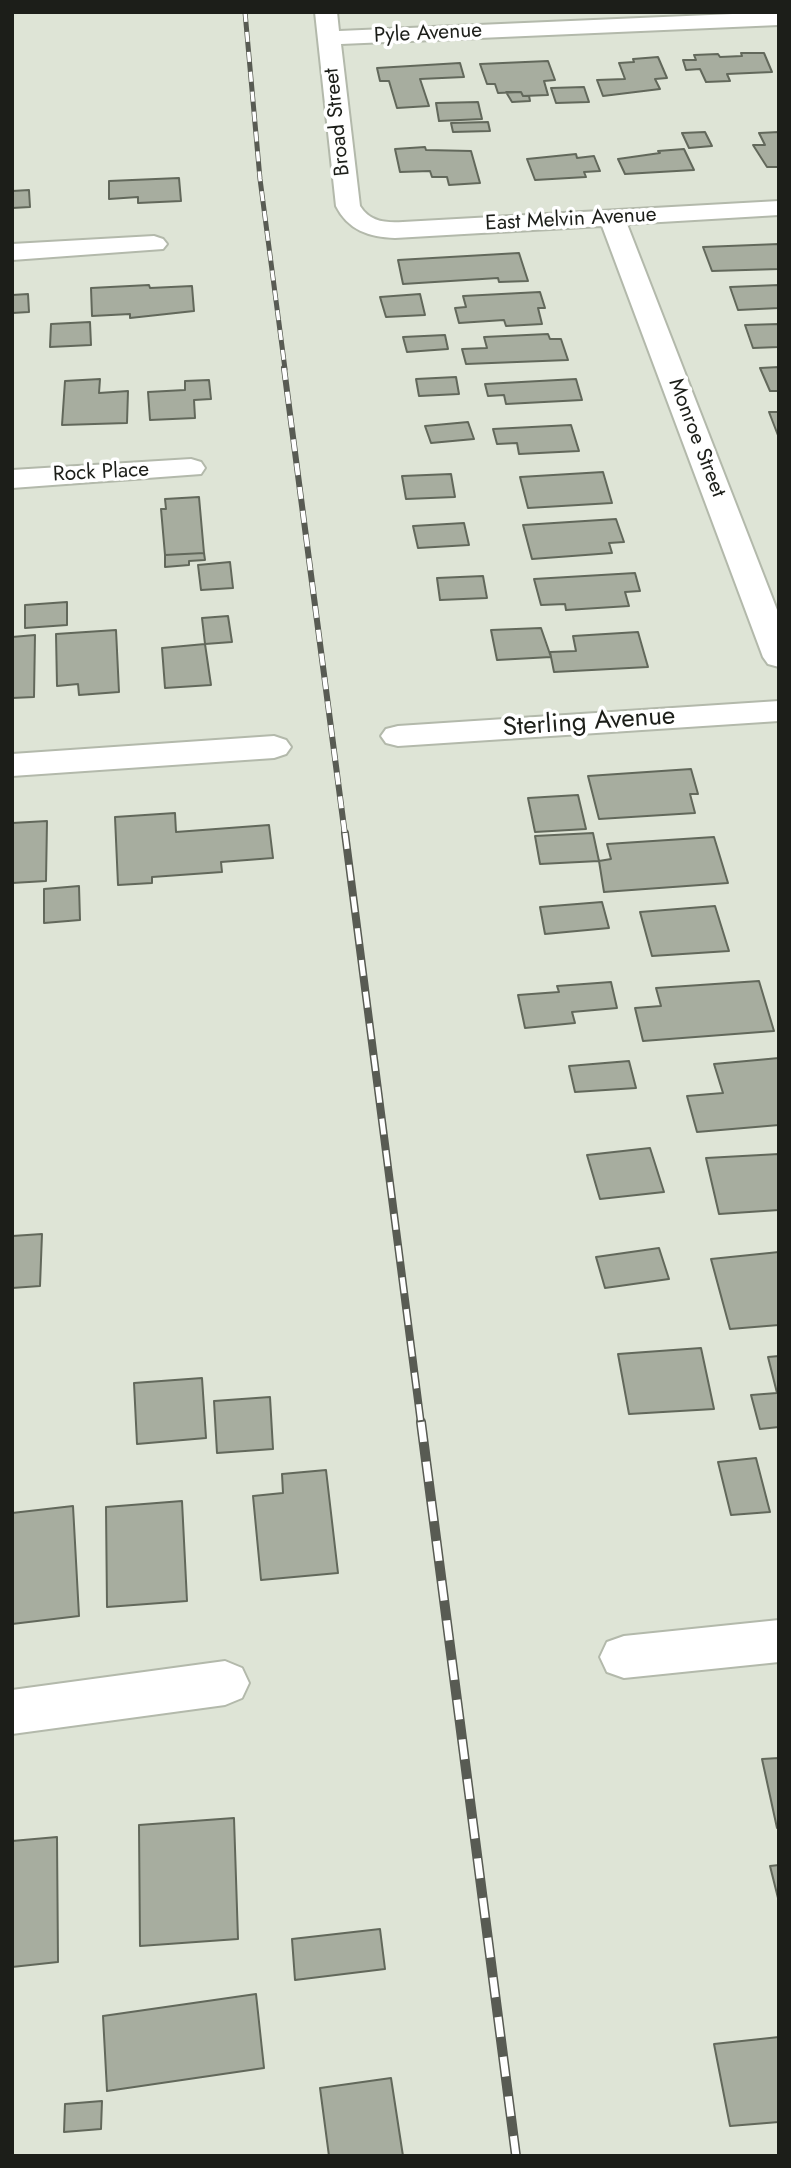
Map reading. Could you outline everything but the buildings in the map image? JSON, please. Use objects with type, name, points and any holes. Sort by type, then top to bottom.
[{"type":"street","name":"Broad Street","points":[[326,12],[348,206],[351,215],[363,225]]},
{"type":"street","name":"Pyle Avenue","points":[[329,38],[779,18]]},
{"type":"street","name":"East Melvin Avenue","points":[[363,225],[402,230],[779,208]]},
{"type":"street","name":"Monroe Street","points":[[612,218],[779,657]]},
{"type":"street","points":[[12,252],[154,244]]},
{"type":"street","name":"Rock Place","points":[[12,479],[191,468]]},
{"type":"street","name":"Sterling Avenue","points":[[398,736],[779,711]]},
{"type":"street","points":[[12,765],[274,747]]},
{"type":"street","points":[[624,1657],[779,1641]]},
{"type":"street","points":[[12,1712],[225,1683]]},
{"type":"railway","points":[[245,12],[260,179],[285,369]]},
{"type":"railway","points":[[284,368],[345,835]]},
{"type":"railway","points":[[345,833],[421,1424]]},
{"type":"railway","points":[[421,1422],[516,2156]]}]
